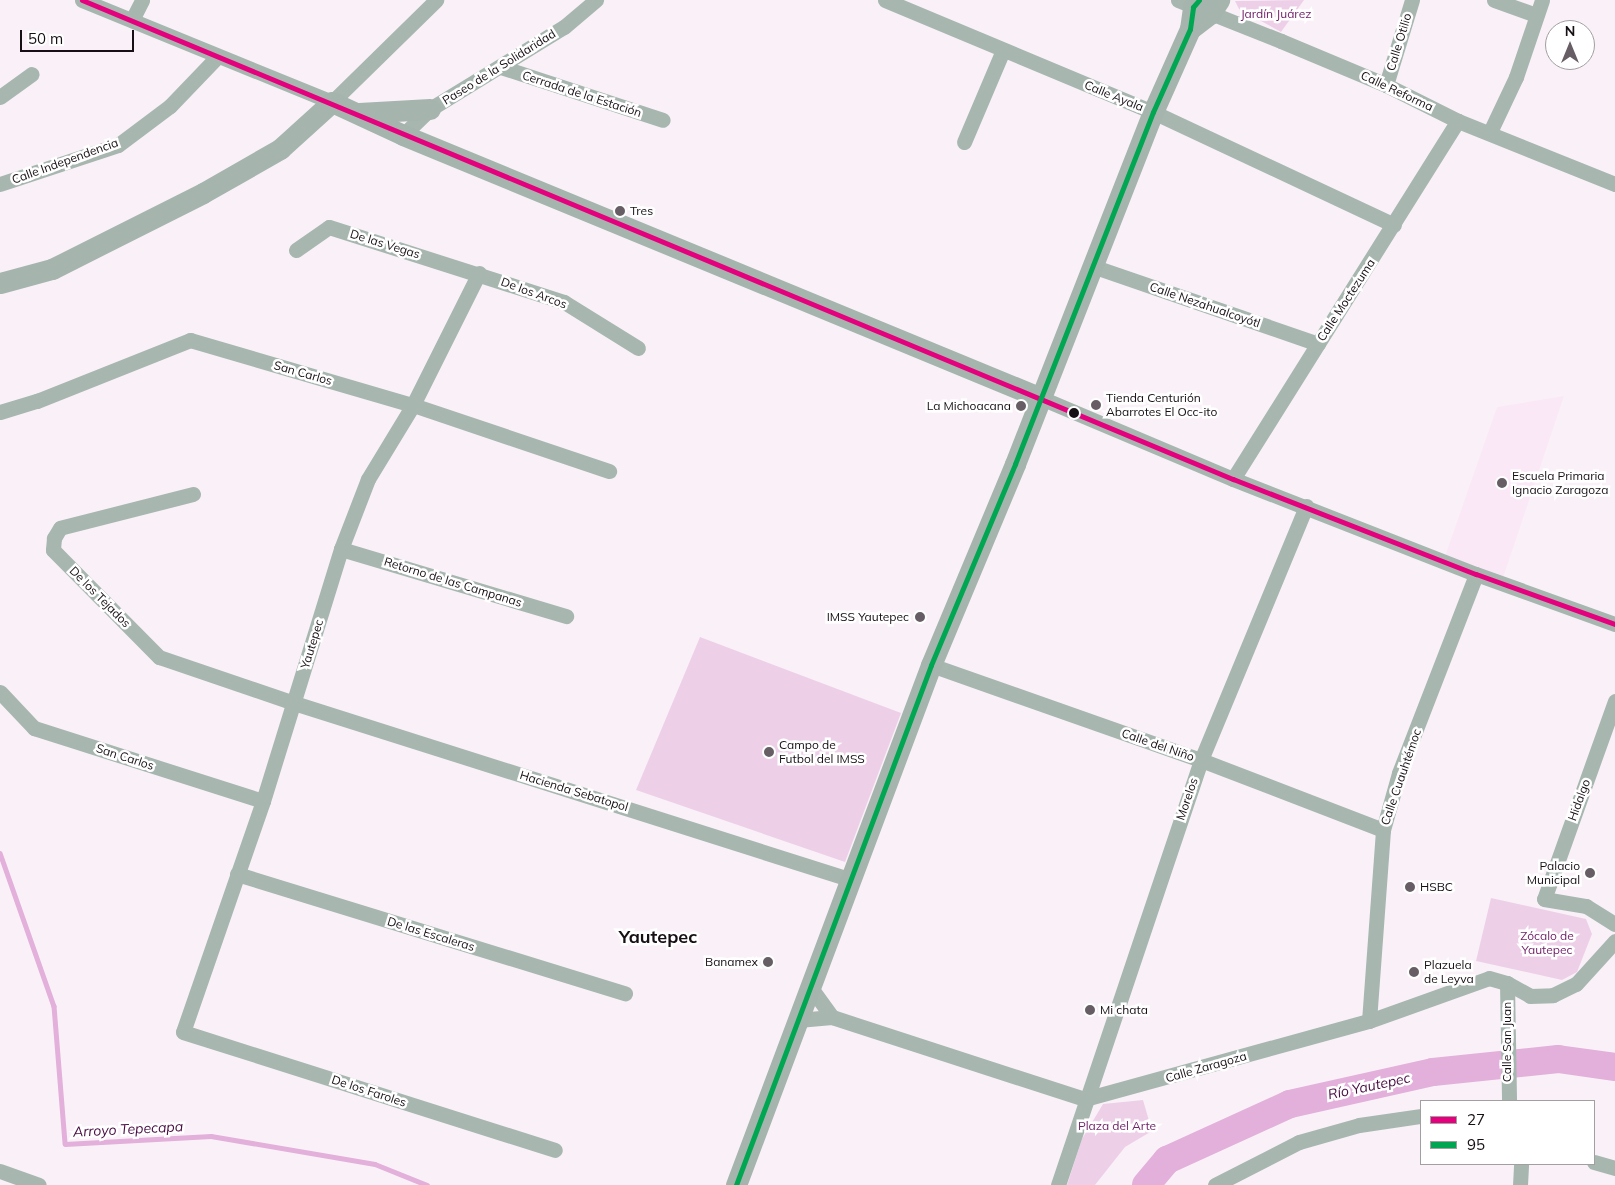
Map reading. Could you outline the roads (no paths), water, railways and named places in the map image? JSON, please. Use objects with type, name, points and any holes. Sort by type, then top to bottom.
[{"type":"main road","points":[[736,1185],[852,880],[931,665],[1041,398],[1153,112],[1200,4]]},
{"type":"main road","points":[[0,283],[52,269],[203,193],[280,148],[332,102],[404,135],[1041,398]]},
{"type":"main road","points":[[356,113],[430,109]]},
{"type":"street","points":[[82,0],[332,102],[436,0]]},
{"type":"street","points":[[132,20],[142,0]]},
{"type":"street","name":"Calle Ayala","points":[[885,0],[1153,112],[1394,225]]},
{"type":"street","name":"Calle Otilio","points":[[1386,85],[1412,0]]},
{"type":"street","points":[[1494,0],[1536,15]]},
{"type":"street","points":[[1490,132],[1516,77],[1542,0]]},
{"type":"street","name":"Paseo de la Solidaridad","points":[[404,135],[430,109],[501,67],[587,3]]},
{"type":"street","name":"Calle Reforma","points":[[1200,4],[1386,85],[1458,121],[1490,132],[1615,184]]},
{"type":"street","points":[[964,142],[1003,50]]},
{"type":"street","name":"Calle Independencia","points":[[0,184],[118,144],[170,106],[218,56]]},
{"type":"street","name":"Cerrada de la Estación","points":[[501,67],[663,120]]},
{"type":"street","points":[[0,97],[32,74]]},
{"type":"street","name":"Calle Moctezuma","points":[[1233,479],[1458,121]]},
{"type":"street","name":"De las Vegas","points":[[296,250],[329,227],[479,273]]},
{"type":"street","name":"Calle Nezahualcoyótl","points":[[1092,266],[1318,344]]},
{"type":"street","name":"De los Arcos","points":[[479,273],[564,302],[638,348]]},
{"type":"street","name":"Yautepec","points":[[183,1032],[263,801],[341,549],[368,479],[412,405],[479,273]]},
{"type":"street","name":"San Carlos","points":[[0,412],[80,386],[190,340],[412,405],[609,471]]},
{"type":"street","points":[[1041,398],[1233,479],[1476,574],[1615,624]]},
{"type":"street","name":"De los Tejados","points":[[193,494],[60,528],[54,538],[53,550],[159,657],[294,703]]},
{"type":"street","name":"Morelos","points":[[1058,1185],[1085,1099],[1200,760],[1306,506]]},
{"type":"street","name":"Retorno de las Campanas","points":[[341,549],[566,616]]},
{"type":"street","name":"Calle Cuauhtémoc","points":[[1369,1021],[1382,830],[1399,773],[1476,574]]},
{"type":"street","name":"Calle del Niño","points":[[931,665],[1200,760],[1382,830]]},
{"type":"street","name":"San Carlos","points":[[0,692],[34,728],[263,801]]},
{"type":"street","name":"Hidalgo","points":[[1615,701],[1544,899],[1586,906],[1615,924]]},
{"type":"street","name":"Hacienda Sebatopol","points":[[294,703],[852,880]]},
{"type":"street","name":"De las Escaleras","points":[[237,874],[624,993]]},
{"type":"street","name":"Calle Zaragoza","points":[[1085,1099],[1369,1021],[1489,978],[1507,983],[1530,996],[1553,996],[1576,984],[1615,941]]},
{"type":"street","name":"Calle San Juan","points":[[1507,983],[1506,1060],[1508,1099]]},
{"type":"street","points":[[811,988],[832,1017]]},
{"type":"street","points":[[798,1020],[832,1017],[1085,1099]]},
{"type":"street","name":"De los Faroles","points":[[183,1032],[555,1150]]},
{"type":"street","points":[[1215,1185],[1299,1142],[1359,1125],[1420,1116]]},
{"type":"street","points":[[1595,1162],[1615,1168]]},
{"type":"street","points":[[1520,1165],[1520,1185]]},
{"type":"street","points":[[0,1171],[39,1185]]},
{"type":"waterway","name":"Arroyo Tepecapa","points":[[0,853],[54,1006],[65,1144],[211,1136],[375,1164],[427,1185]]},
{"type":"waterway","name":"Río Yautepec","points":[[1146,1185],[1167,1160],[1290,1104],[1433,1072],[1558,1059],[1615,1067]]},
{"type":"place","name":"Tres","points":[[620,211]]},
{"type":"place","name":"Tienda Centurión Abarrotes El Occ-ito","points":[[1096,405]]},
{"type":"place","name":"La Michoacana","points":[[1021,406]]},
{"type":"place","name":"Escuela Primaria Ignacio Zaragoza","points":[[1502,483]]},
{"type":"place","name":"IMSS Yautepec","points":[[920,617]]},
{"type":"place","name":"Campo de Futbol del IMSS","points":[[769,752]]},
{"type":"place","name":"Palacio Municipal","points":[[1590,873]]},
{"type":"place","name":"HSBC","points":[[1410,887]]},
{"type":"place","name":"Banamex","points":[[768,962]]},
{"type":"place","name":"Plazuela de Leyva","points":[[1414,972]]},
{"type":"place","name":"Mi chata","points":[[1090,1010]]},
{"type":"district","name":"Yautepec","points":[[658,937]]},
{"type":"park label","name":"Jardín Juárez","points":[[1276,14]]},
{"type":"park label","name":"Zócalo de Yautepec","points":[[1547,943]]},
{"type":"park label","name":"Plaza del Arte","points":[[1117,1126]]}]
